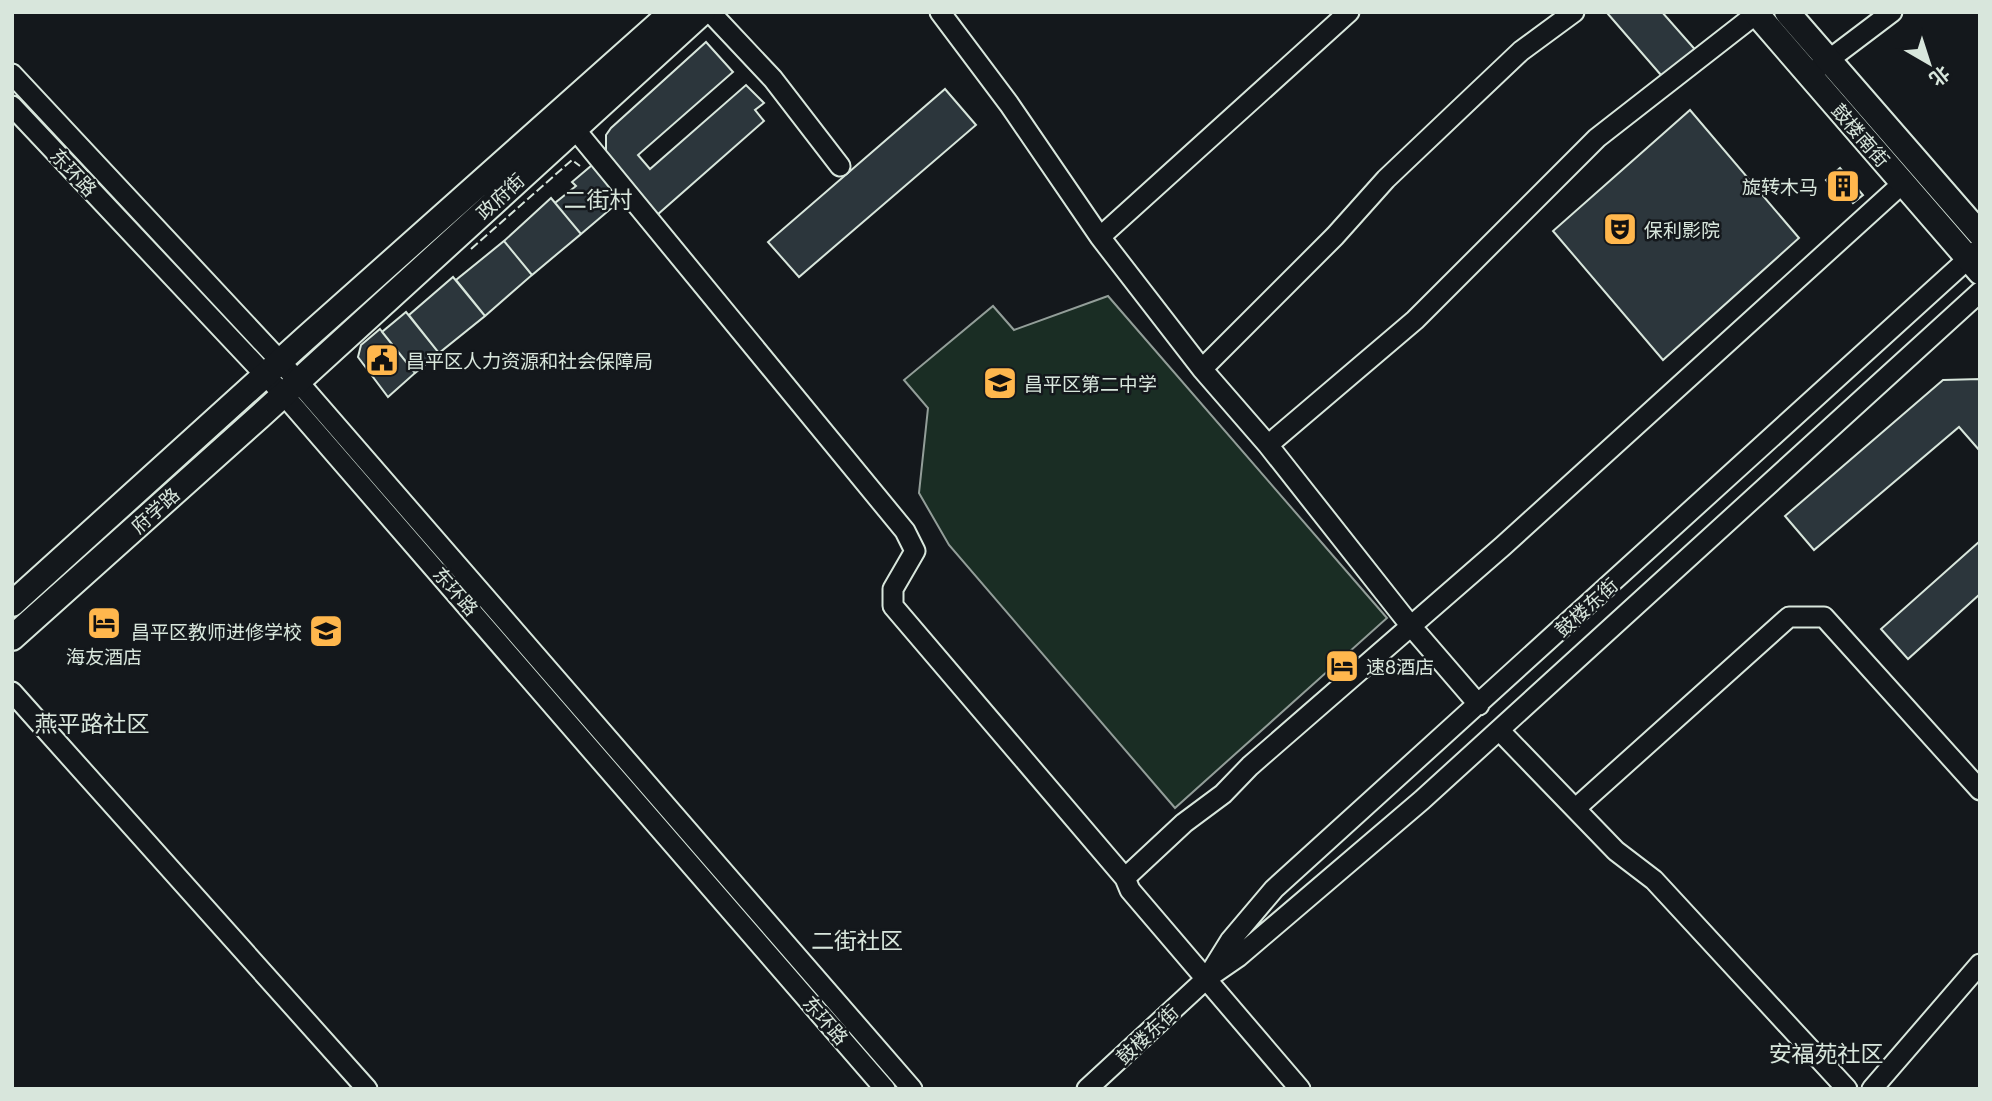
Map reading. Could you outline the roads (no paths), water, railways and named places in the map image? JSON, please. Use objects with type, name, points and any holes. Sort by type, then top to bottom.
[{"type":"main road","name":"政府街","points":[[273,368],[672,12]]},
{"type":"main road","name":"政府街","points":[[291,387],[703,12]]},
{"type":"main road","name":"鼓楼南街","points":[[1787,12],[1819,67],[1903,183],[1976,259]]},
{"type":"main road","name":"鼓楼南街","points":[[1755,13],[1819,67],[1980,234]]},
{"type":"main road","name":"府学路","points":[[12,604],[273,368]]},
{"type":"main road","name":"府学路","points":[[12,638],[291,387]]},
{"type":"street","points":[[710,12],[773,79],[840,166]]},
{"type":"street","points":[[940,12],[1009,104],[1100,237],[1202,369],[1268,445],[1410,625],[1479,705]]},
{"type":"street","points":[[1100,237],[1349,12]]},
{"type":"street","points":[[1202,369],[1335,236],[1386,179],[1521,51],[1574,12]]},
{"type":"street","points":[[1819,67],[1892,12]]},
{"type":"street","points":[[1268,445],[1415,320],[1597,138],[1755,13]]},
{"type":"street","name":"东环路","points":[[12,74],[273,368]]},
{"type":"street","name":"东环路","points":[[12,106],[291,387],[912,1089]]},
{"type":"street","points":[[574,128],[905,531],[915,551],[892,589],[893,606],[1125,878],[1130,890],[1300,1089]]},
{"type":"street","points":[[1125,878],[1184,822],[1223,793],[1250,766],[1543,510],[1903,183]]},
{"type":"street","name":"鼓楼东街","points":[[1206,979],[1230,941],[1274,889],[1976,259]]},
{"type":"street","name":"鼓楼东街","points":[[1087,1089],[1206,979],[1238,957],[1422,800],[1980,292]]},
{"type":"street","name":"东环路","points":[[291,387],[886,1089]]},
{"type":"street","points":[[1576,808],[1789,617],[1824,617],[1980,790]]},
{"type":"street","points":[[12,692],[366,1089]]},
{"type":"street","points":[[1499,730],[1616,851],[1654,880],[1847,1089]]},
{"type":"street","points":[[1871,1089],[1980,964]]},
{"type":"place","name":"旋转木马","points":[[1843,186]]},
{"type":"place","name":"保利影院","points":[[1620,229]]},
{"type":"place","name":"昌平区人力资源和社会保障局","points":[[382,360]]},
{"type":"place","name":"昌平区第二中学","points":[[1000,383]]},
{"type":"place","name":"海友酒店","points":[[104,623]]},
{"type":"place","name":"昌平区教师进修学校","points":[[326,631]]},
{"type":"place","name":"速8酒店","points":[[1342,666]]},
{"type":"district","name":"二街村","points":[[598,199]]},
{"type":"district","name":"燕平路社区","points":[[92,723]]},
{"type":"district","name":"二街社区","points":[[857,940]]},
{"type":"district","name":"安福苑社区","points":[[1826,1053]]}]
